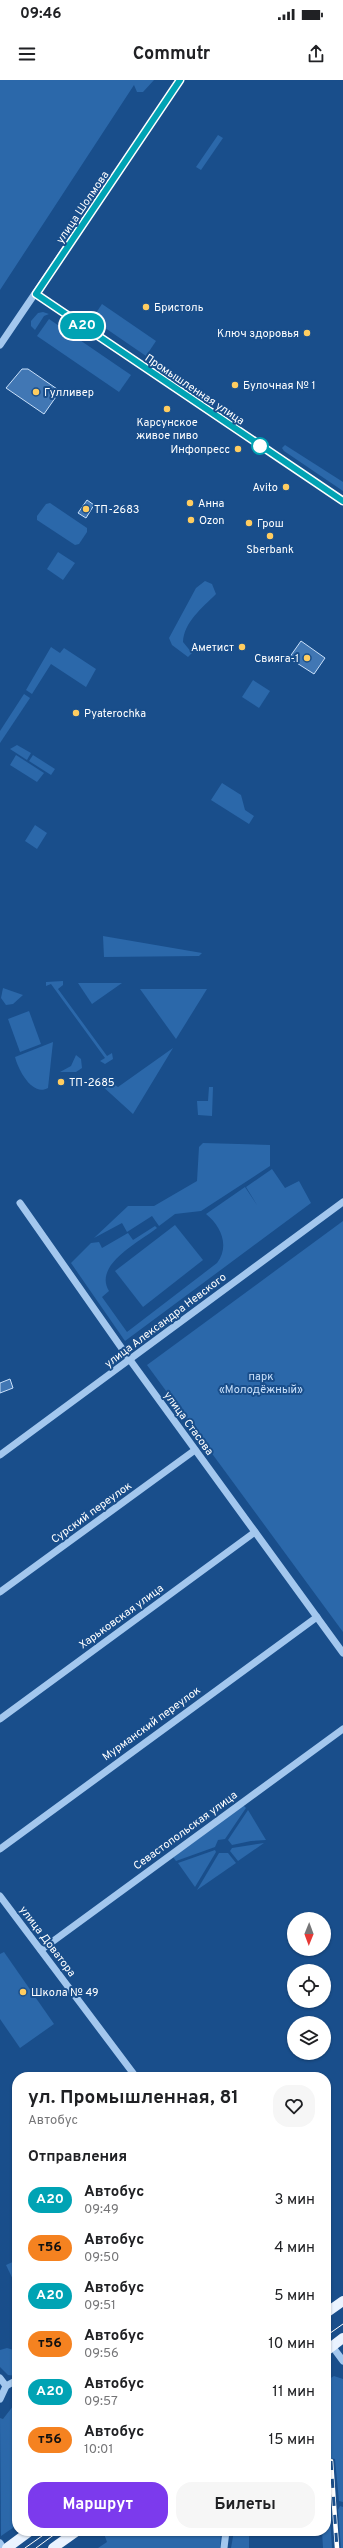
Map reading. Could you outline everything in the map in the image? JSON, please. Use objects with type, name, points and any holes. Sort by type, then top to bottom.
[{"type":"main road","points":[[331,2309],[343,2301]]},
{"type":"main road","points":[[331,2347],[343,2338]]},
{"type":"main road","points":[[7,2548],[23,2536]]},
{"type":"main road","points":[[53,2548],[70,2536]]},
{"type":"street","name":"улица Шолмова","points":[[0,345],[180,80]]},
{"type":"street","name":"Промышленная улица","points":[[36,294],[343,501]]},
{"type":"street","name":"улица Александра Невского","points":[[0,1455],[343,1202]]},
{"type":"street","name":"улица Стасова","points":[[20,1203],[130,1360],[343,1653]]},
{"type":"street","name":"Сурский переулок","points":[[0,1592],[195,1450]]},
{"type":"street","name":"Харьковская улица","points":[[0,1719],[255,1532]]},
{"type":"street","name":"Мурманский переулок","points":[[0,1849],[317,1617]]},
{"type":"street","name":"Севастопольская улица","points":[[41,1950],[343,1728]]},
{"type":"street","name":"улица Доватора","points":[[0,1896],[132,2072]]},
{"type":"street","points":[[331,2351],[343,2361]]},
{"type":"street","points":[[0,2378],[6,2386]]},
{"type":"street","points":[[0,2399],[6,2386],[12,2383]]},
{"type":"street","points":[[224,2548],[225,2536]]},
{"type":"street","points":[[0,2543],[3,2548]]},
{"type":"green space","points":[[0,80],[154,80],[143,92],[137,92],[134,85],[0,290]]},
{"type":"green space","points":[[218,135],[223,138],[201,170],[196,167]]},
{"type":"green space","points":[[102,304],[156,341],[146,356],[92,319]]},
{"type":"green space","points":[[43,312],[49,314],[44,316],[35,330],[31,326],[31,321],[38,313]]},
{"type":"green space","points":[[49,319],[131,375],[119,392],[37,336]]},
{"type":"green space","points":[[285,445],[343,482],[343,491],[284,451],[282,448]]},
{"type":"green space","points":[[50,503],[87,528],[87,532],[79,544],[75,545],[37,520],[37,516],[46,504]]},
{"type":"green space","points":[[58,552],[75,563],[63,580],[47,569]]},
{"type":"green space","points":[[205,581],[212,584],[216,594],[200,610],[187,628],[183,642],[192,653],[188,657],[172,645],[169,638],[196,588]]},
{"type":"green space","points":[[51,647],[60,653],[64,648],[96,669],[86,687],[51,664],[32,694],[26,690]]},
{"type":"green space","points":[[253,680],[270,691],[259,708],[242,697]]},
{"type":"green space","points":[[24,694],[30,698],[0,743],[0,731]]},
{"type":"green space","points":[[17,745],[31,753],[27,760],[10,749]]},
{"type":"green space","points":[[16,755],[44,773],[37,782],[10,765]]},
{"type":"green space","points":[[33,755],[55,769],[51,775],[29,761]]},
{"type":"green space","points":[[222,783],[241,795],[245,810],[254,816],[249,824],[211,800]]},
{"type":"green space","points":[[35,825],[47,833],[37,849],[25,841]]},
{"type":"green space","points":[[103,936],[202,953],[199,956],[104,957]]},
{"type":"green space","points":[[63,981],[63,985],[58,989],[107,1056],[112,1053],[113,1059],[105,1064],[100,1061],[105,1058],[51,984],[46,986],[46,982]]},
{"type":"green space","points":[[78,983],[122,983],[92,1004]]},
{"type":"green space","points":[[3,988],[23,995],[13,1004],[6,1005],[1,998]]},
{"type":"green space","points":[[140,989],[207,989],[176,1039]]},
{"type":"green space","points":[[29,1011],[41,1044],[20,1052],[8,1019]]},
{"type":"green space","points":[[53,1042],[48,1088],[42,1090],[37,1089],[27,1080],[19,1068],[15,1057]]},
{"type":"green space","points":[[173,1048],[133,1114],[100,1084],[106,1079],[118,1087]]},
{"type":"green space","points":[[76,1055],[81,1059],[82,1068],[76,1072],[60,1072],[71,1066]]},
{"type":"green space","points":[[209,1087],[213,1087],[212,1116],[198,1115],[197,1101],[208,1101]]},
{"type":"green space","points":[[203,1143],[270,1145],[270,1166],[201,1211],[175,1214],[159,1226],[152,1216],[127,1232],[122,1223],[94,1238],[128,1206],[154,1206],[197,1181],[199,1147]]},
{"type":"green space","points":[[272,1169],[285,1188],[299,1181],[311,1203],[125,1341],[71,1263],[91,1243],[99,1242],[102,1248],[128,1233],[133,1240],[155,1226],[157,1228],[120,1255],[112,1263],[107,1272],[106,1281],[109,1291],[102,1297],[127,1332],[217,1263],[223,1250],[222,1237],[216,1224],[206,1214],[245,1187],[257,1205],[246,1187]]},
{"type":"green space","name":"парк «Молодёжный»","points":[[343,1221],[343,1632],[147,1365]]},
{"type":"green space","points":[[175,1225],[203,1260],[143,1307],[115,1271]]},
{"type":"green space","points":[[243,1805],[246,1808],[225,1839],[218,1840],[215,1847],[176,1861],[173,1857]]},
{"type":"green space","points":[[248,1810],[266,1840],[232,1845],[228,1840]]},
{"type":"green space","points":[[264,1843],[238,1861],[230,1851],[232,1848]]},
{"type":"green space","points":[[215,1850],[216,1852],[195,1887],[178,1863]]},
{"type":"green space","points":[[219,1853],[228,1853],[236,1863],[197,1890]]},
{"type":"green space","points":[[4,1952],[54,2024],[20,2048],[0,2019],[0,1954]]},
{"type":"green space","points":[[12,2262],[12,2278],[6,2265]]},
{"type":"green space","points":[[7,2348],[12,2350],[12,2375],[8,2375],[0,2367],[0,2350]]},
{"type":"green space","points":[[334,2376],[343,2379],[343,2502],[339,2501],[335,2459],[331,2458],[331,2378]]},
{"type":"green space","points":[[12,2407],[12,2528],[1,2536],[0,2418],[3,2419]]},
{"type":"green space","points":[[340,2506],[343,2507],[343,2548],[341,2548],[338,2510]]},
{"type":"green space","points":[[331,2533],[332,2548],[323,2548],[322,2536],[331,2536]]},
{"type":"green space","points":[[105,2536],[221,2536],[220,2548],[98,2548],[107,2542]]},
{"type":"green space","points":[[233,2536],[249,2536],[249,2548],[231,2548]]},
{"type":"building","name":"Гулливер","points":[[22,369],[28,369],[60,391],[44,414],[6,388]]},
{"type":"building","name":"ТП-2683","points":[[87,500],[94,505],[86,518],[78,513]]},
{"type":"building","name":"Свияга-1","points":[[301,641],[325,658],[314,674],[289,658]]},
{"type":"building","points":[[10,1379],[13,1388],[0,1393],[0,1383]]},
{"type":"tram line","points":[[331,2332],[343,2324]]},
{"type":"tram line","points":[[25,2548],[42,2536]]},
{"type":"tram line","points":[[36,2548],[52,2536]]},
{"type":"railway","points":[[331,2461],[337,2548]]},
{"type":"bus line","name":"А20","points":[[180,80],[36,294],[78,324],[343,501]]},
{"type":"place","name":"Бристоль","points":[[146,307]]},
{"type":"place","name":"Ключ здоровья","points":[[307,333]]},
{"type":"place","name":"Булочная № 1","points":[[235,385]]},
{"type":"place","name":"Гулливер","points":[[36,392]]},
{"type":"place","name":"Карсунское живое пиво","points":[[167,409]]},
{"type":"place","name":"Инфопресc","points":[[238,449]]},
{"type":"place","name":"Avito","points":[[286,487]]},
{"type":"place","name":"Анна","points":[[190,503]]},
{"type":"place","name":"ТП-2683","points":[[86,509]]},
{"type":"place","name":"Ozon","points":[[191,520]]},
{"type":"place","name":"Грош","points":[[249,523]]},
{"type":"place","name":"Sberbank","points":[[270,536]]},
{"type":"place","name":"Аметист","points":[[242,647]]},
{"type":"place","name":"Свияга-1","points":[[307,658]]},
{"type":"place","name":"Pyaterochka","points":[[76,713]]},
{"type":"place","name":"ТП-2685","points":[[61,1082]]},
{"type":"place","name":"Школа № 49","points":[[23,1992]]}]
